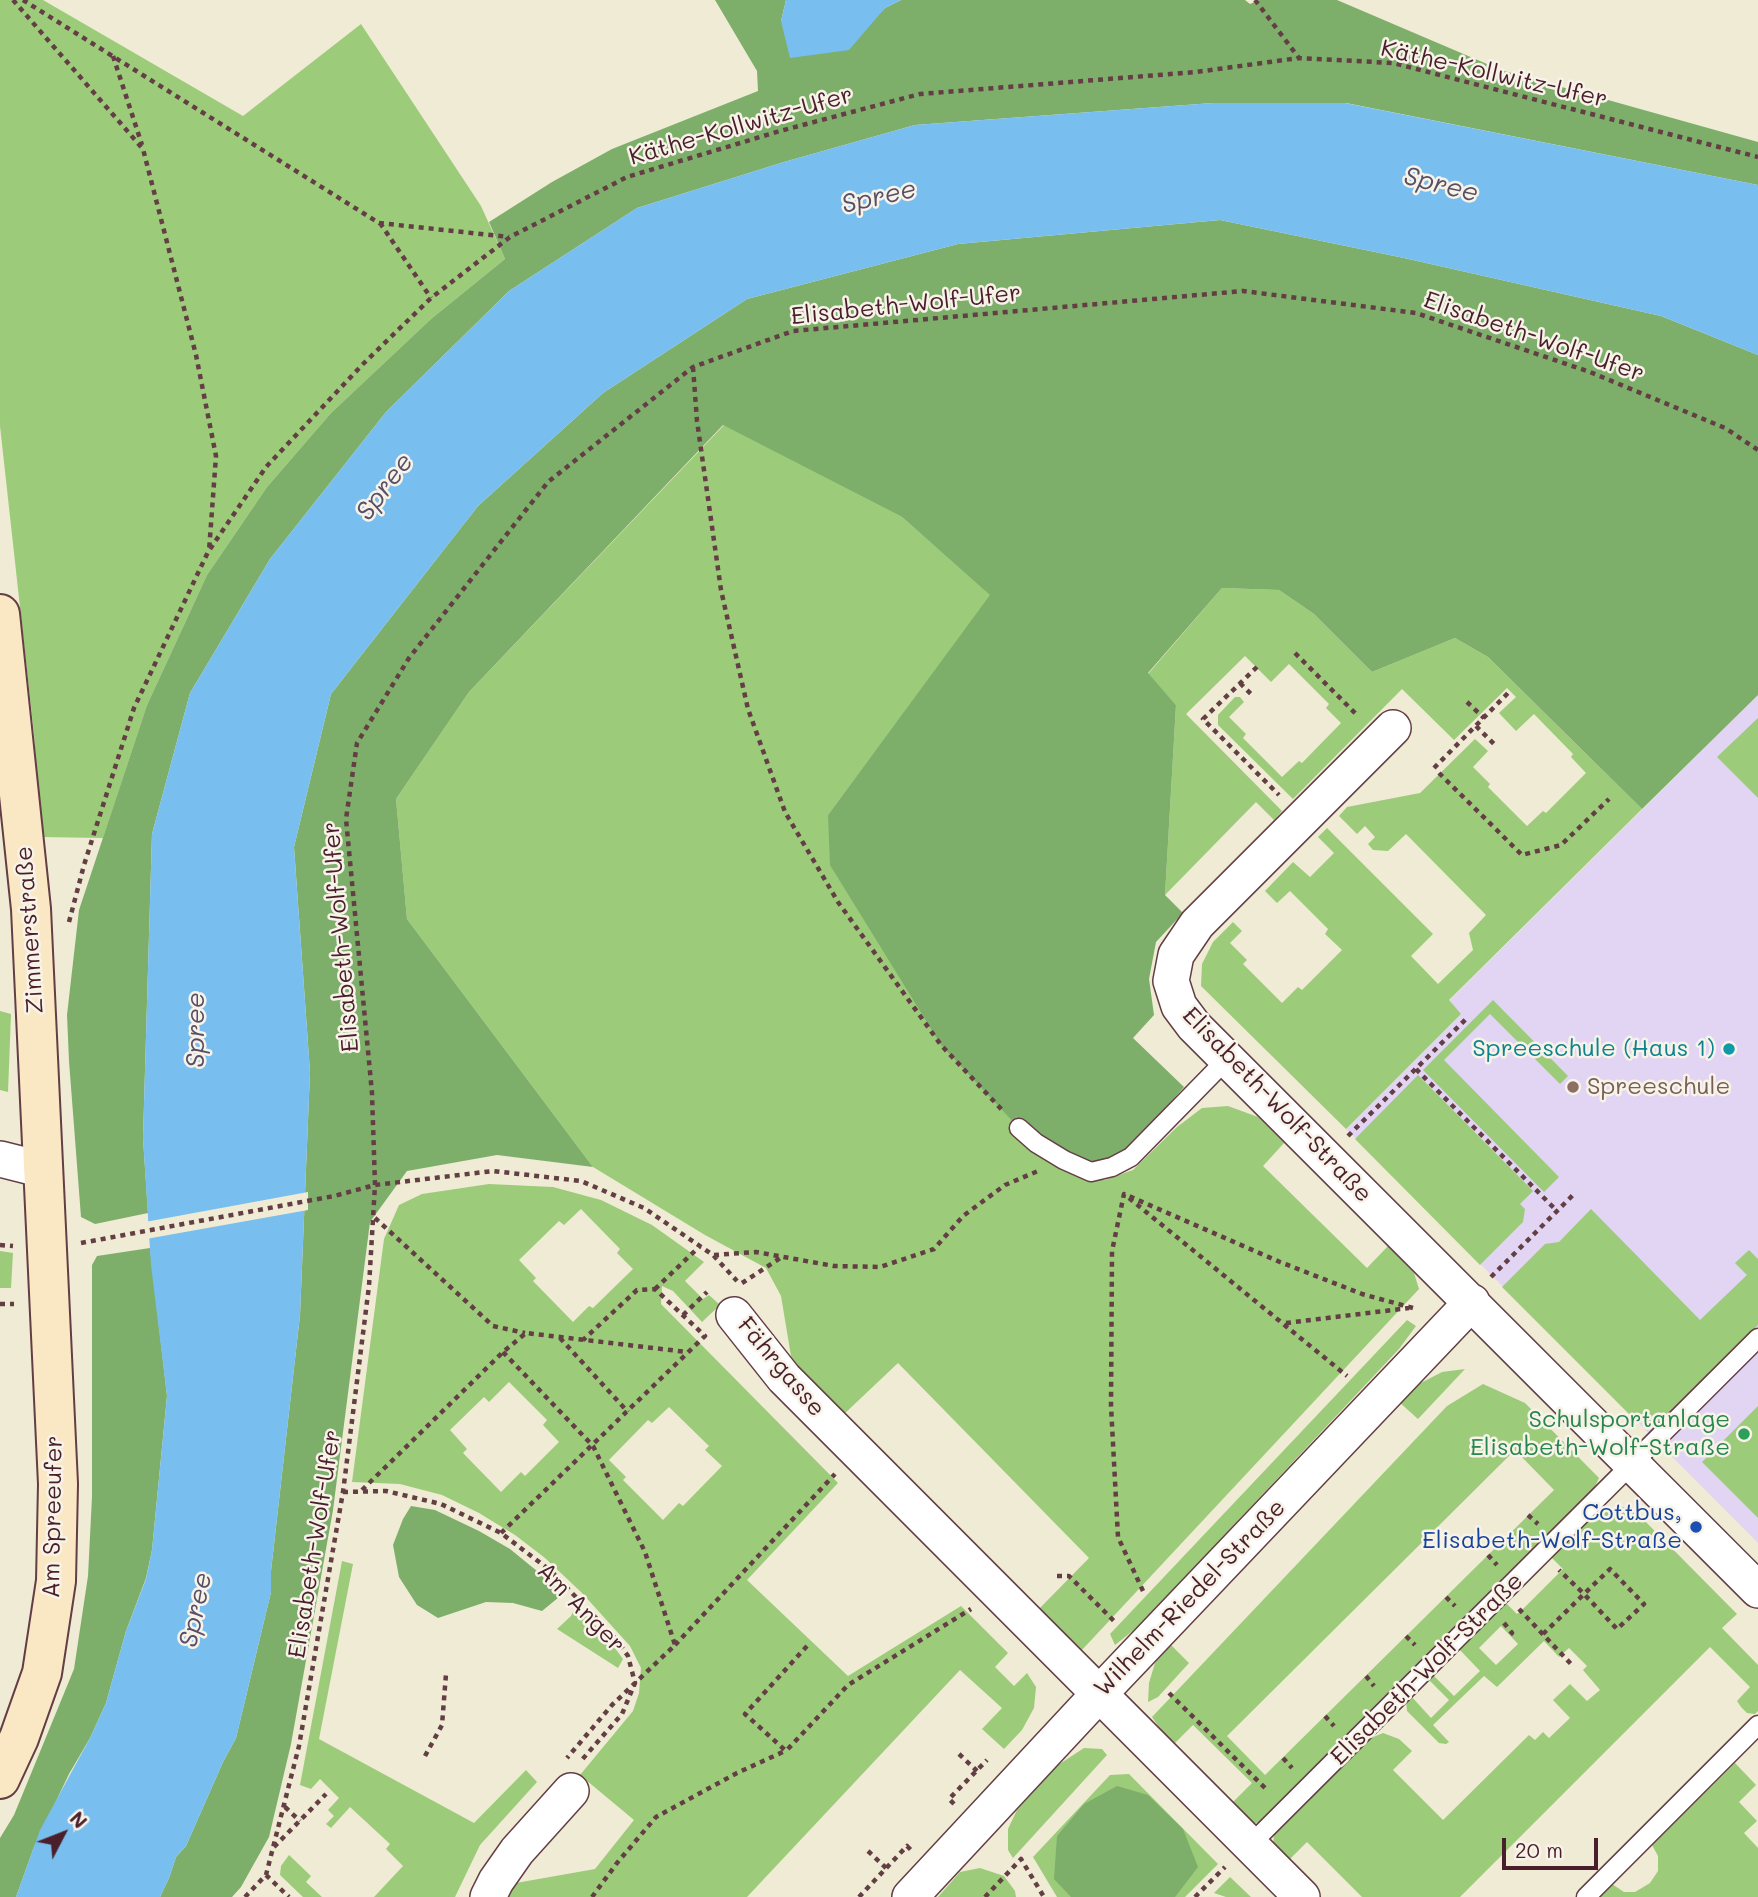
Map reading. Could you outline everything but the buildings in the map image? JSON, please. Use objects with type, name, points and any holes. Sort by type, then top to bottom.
[{"type":"street","name":"Zimmerstraße","points":[[0,614],[31,909],[44,1170],[61,1245]]},
{"type":"street","name":"Elisabeth-Wolf-Straße","points":[[1380,731],[1197,924],[1176,955],[1171,981],[1179,1006],[1194,1026],[1227,1059],[1478,1293],[1634,1464],[1758,1590]]},
{"type":"street","points":[[0,1159],[44,1170]]},
{"type":"street","name":"Am Spreeufer","points":[[0,1779],[19,1738],[42,1673],[56,1581],[61,1245]]},
{"type":"street","name":"Wilhelm-Riedel-Straße","points":[[910,1897],[1478,1293]]},
{"type":"street","name":"Fährgasse","points":[[737,1300],[784,1378],[1099,1694],[1239,1854],[1302,1897]]},
{"type":"street","points":[[488,1897],[496,1881],[567,1777]]},
{"type":"lane","points":[[1019,1128],[1036,1143],[1064,1160],[1091,1171],[1112,1167],[1131,1157],[1227,1059]]},
{"type":"lane","points":[[1634,1464],[1758,1338]]},
{"type":"lane","name":"Elisabeth-Wolf-Straße","points":[[1239,1854],[1634,1464]]},
{"type":"lane","points":[[1586,1897],[1758,1725]]},
{"type":"path","points":[[13,0],[143,149]]},
{"type":"path","points":[[23,0],[379,223],[431,298]]},
{"type":"path","points":[[1255,0],[1299,58]]},
{"type":"path","points":[[113,56],[143,149],[196,355],[216,456],[208,552]]},
{"type":"path","name":"Käthe-Kollwitz-Ufer","points":[[84,865],[134,708],[208,552],[265,467],[363,363],[431,298],[510,237],[626,177],[780,131],[920,94],[1196,72],[1299,58],[1393,63],[1758,157]]},
{"type":"path","points":[[379,223],[510,237]]},
{"type":"path","name":"Elisabeth-Wolf-Ufer","points":[[245,1897],[266,1875],[299,1746],[343,1492],[369,1286],[375,1218],[372,1093],[346,819],[357,743],[410,658],[548,482],[692,367],[793,331],[1243,291],[1416,313],[1590,372],[1725,428],[1758,450]]},
{"type":"path","points":[[692,367],[696,421],[721,590],[748,709],[785,812],[838,902],[941,1045],[1019,1128]]},
{"type":"path","points":[[1295,653],[1380,731]]},
{"type":"path","points":[[1257,667],[1203,719],[1287,803]]},
{"type":"path","points":[[1240,683],[1251,694]]},
{"type":"path","points":[[1434,768],[1510,691]]},
{"type":"path","points":[[1467,702],[1483,718]]},
{"type":"path","points":[[1476,726],[1495,745]]},
{"type":"path","points":[[1439,773],[1522,856],[1561,845],[1609,799]]},
{"type":"path","points":[[1343,1141],[1466,1019]]},
{"type":"path","points":[[1416,1069],[1557,1211]]},
{"type":"path","points":[[713,1255],[756,1252],[834,1266],[880,1267],[934,1249],[963,1216],[1005,1185],[1064,1160]]},
{"type":"path","points":[[1112,1167],[1124,1194],[1348,1376]]},
{"type":"path","name":"Fährgasse","points":[[375,1185],[493,1171],[581,1181],[644,1208],[713,1255],[737,1300]]},
{"type":"path","points":[[61,1245],[334,1196],[375,1185]]},
{"type":"path","points":[[1478,1293],[1575,1193]]},
{"type":"path","points":[[1124,1194],[1292,1267],[1362,1294],[1413,1308],[1285,1323]]},
{"type":"path","points":[[1124,1194],[1112,1251],[1111,1406],[1118,1537],[1143,1591]]},
{"type":"path","points":[[375,1218],[493,1325],[526,1333],[687,1352]]},
{"type":"path","points":[[583,1340],[638,1290],[655,1289],[700,1246]]},
{"type":"path","points":[[737,1300],[782,1257]]},
{"type":"path","points":[[500,1534],[705,1336],[655,1289]]},
{"type":"path","points":[[0,1304],[22,1305]]},
{"type":"path","points":[[362,1490],[503,1352],[526,1333]]},
{"type":"path","points":[[559,1336],[628,1412]]},
{"type":"path","points":[[503,1352],[593,1446],[645,1552],[676,1645]]},
{"type":"path","points":[[567,1777],[612,1705],[676,1645],[837,1471]]},
{"type":"path","name":"Am Anger","points":[[343,1492],[387,1490],[442,1504],[500,1534],[551,1572],[608,1630],[628,1656],[635,1683],[622,1714],[567,1777]]},
{"type":"path","points":[[1543,1634],[1584,1594],[1610,1569],[1644,1604],[1617,1629],[1584,1594],[1544,1554]]},
{"type":"path","points":[[1057,1576],[1069,1576],[1114,1621]]},
{"type":"path","points":[[1504,1593],[1571,1664]]},
{"type":"path","points":[[592,1897],[656,1817],[737,1773],[786,1751],[848,1685],[975,1607]]},
{"type":"path","points":[[786,1751],[745,1714],[807,1646]]},
{"type":"path","points":[[425,1756],[442,1725],[446,1674]]},
{"type":"path","points":[[1169,1693],[1286,1809]]},
{"type":"path","points":[[959,1754],[977,1771]]},
{"type":"path","points":[[960,1789],[987,1760]]},
{"type":"path","points":[[274,1847],[326,1794]]},
{"type":"path","points":[[285,1806],[300,1821]]},
{"type":"path","points":[[868,1851],[886,1868]]},
{"type":"path","points":[[859,1897],[902,1851]]},
{"type":"path","points":[[1199,1896],[1239,1854]]},
{"type":"path","points":[[985,1897],[1021,1859],[1044,1897]]},
{"type":"path","points":[[266,1875],[289,1897]]},
{"type":"shaded area","name":"Spreeschule","points":[[1758,695],[1758,1543],[1346,1129],[1461,1014],[1449,1001]]},
{"type":"green space","points":[[0,0],[43,0],[243,116],[361,24],[481,206],[505,259],[431,319],[331,413],[267,487],[207,575],[147,705],[103,838],[41,837],[34,734],[0,426]]},
{"type":"green space","points":[[715,0],[786,0],[781,21],[868,25],[885,8],[901,0],[1245,0],[1250,4],[1259,0],[1337,0],[1501,70],[1758,142],[1758,185],[1346,103],[1213,103],[915,125],[637,208],[509,291],[386,412],[270,559],[190,693],[152,834],[143,1138],[148,1213],[95,1224],[81,1217],[67,1015],[79,910],[147,705],[207,575],[267,487],[331,413],[431,319],[505,259],[489,222],[552,182],[612,149],[758,91],[757,71]]},
{"type":"green space","points":[[1220,220],[1661,316],[1758,355],[1758,695],[1642,809],[1488,657],[1455,638],[1372,672],[1314,614],[1279,590],[1222,588],[1148,673],[1176,705],[1165,895],[1183,913],[1156,942],[1149,979],[1154,1015],[1133,1038],[1184,1087],[1125,1154],[1086,1164],[1019,1128],[941,1045],[830,865],[828,815],[990,595],[902,517],[723,425],[469,692],[396,799],[407,919],[593,1167],[497,1155],[407,1171],[370,1222],[333,1510],[291,1744],[269,1837],[241,1887],[232,1897],[160,1897],[176,1857],[186,1846],[236,1738],[271,1592],[271,1571],[300,1315],[310,1072],[294,847],[331,694],[478,506],[603,393],[747,299],[958,244]]},
{"type":"green space","points":[[724,425],[902,517],[991,595],[828,815],[1019,1128],[1045,1158],[1078,1177],[1105,1180],[1133,1170],[1177,1127],[1202,1108],[1228,1106],[1258,1117],[1284,1143],[1263,1166],[1367,1268],[1388,1246],[1414,1273],[1419,1289],[1081,1651],[1071,1645],[1037,1611],[1089,1558],[898,1363],[842,1416],[793,1368],[781,1296],[766,1268],[705,1235],[593,1167],[407,919],[396,799],[469,692]]},
{"type":"green space","points":[[1222,588],[1279,590],[1314,614],[1372,672],[1455,638],[1488,657],[1642,809],[1449,1000],[1461,1014],[1346,1129],[1201,986],[1202,964],[1213,942],[1233,922],[1242,931],[1230,943],[1247,960],[1243,964],[1282,1003],[1298,987],[1302,990],[1342,950],[1325,934],[1328,929],[1290,891],[1277,903],[1265,891],[1293,862],[1310,877],[1334,853],[1318,837],[1327,828],[1433,934],[1411,956],[1438,984],[1473,950],[1469,933],[1486,915],[1406,834],[1388,851],[1373,850],[1368,844],[1375,837],[1365,826],[1357,834],[1339,816],[1347,807],[1420,793],[1475,739],[1488,751],[1473,767],[1490,784],[1488,787],[1527,826],[1543,811],[1546,813],[1586,773],[1571,757],[1573,754],[1534,714],[1516,731],[1499,713],[1516,697],[1507,688],[1454,740],[1402,689],[1293,799],[1218,725],[1218,715],[1235,697],[1240,697],[1244,702],[1229,717],[1246,734],[1243,738],[1282,777],[1299,761],[1302,763],[1341,723],[1326,708],[1329,704],[1289,664],[1271,682],[1245,656],[1186,714],[1282,811],[1274,820],[1256,802],[1165,895],[1176,705],[1148,674]]},
{"type":"green space","points":[[1758,718],[1758,798],[1717,757]]},
{"type":"green space","points":[[1493,1000],[1568,1076],[1560,1084],[1490,1014],[1444,1060],[1559,1177],[1544,1192],[1423,1070]]},
{"type":"green space","points":[[0,1011],[11,1014],[8,1092],[0,1090]]},
{"type":"green space","points":[[1418,1075],[1533,1191],[1520,1204],[1525,1209],[1523,1222],[1480,1265],[1355,1139]]},
{"type":"green space","points":[[489,1184],[553,1187],[601,1200],[652,1225],[704,1262],[685,1281],[703,1299],[709,1295],[720,1305],[702,1322],[673,1291],[662,1286],[661,1304],[838,1483],[747,1580],[848,1676],[961,1606],[1008,1653],[995,1667],[1014,1686],[1027,1673],[1036,1687],[1034,1708],[1022,1730],[1004,1749],[982,1729],[1002,1708],[960,1670],[747,1897],[502,1897],[507,1888],[516,1883],[595,1869],[634,1820],[580,1775],[633,1711],[639,1693],[641,1668],[630,1646],[582,1593],[545,1558],[515,1535],[442,1495],[400,1484],[352,1482],[384,1239],[399,1205],[422,1194]],"holes":[[[581,1209],[620,1249],[617,1253],[633,1269],[593,1308],[589,1306],[573,1322],[533,1281],[536,1278],[519,1260],[559,1221],[564,1225]],[[509,1382],[547,1420],[543,1425],[559,1442],[525,1476],[521,1472],[501,1492],[463,1453],[467,1449],[450,1430],[484,1397],[489,1402]],[[669,1407],[709,1446],[705,1450],[722,1466],[683,1506],[679,1503],[663,1520],[623,1480],[626,1477],[609,1460],[648,1420],[652,1423]]]},
{"type":"green space","points":[[1591,1209],[1700,1320],[1747,1275],[1735,1263],[1749,1250],[1758,1259],[1758,1325],[1659,1422],[1637,1422],[1502,1287],[1545,1244],[1559,1242]]},
{"type":"green space","points":[[150,1248],[167,1396],[152,1550],[146,1578],[126,1631],[106,1703],[90,1738],[69,1774],[34,1847],[16,1897],[0,1897],[0,1838],[14,1815],[74,1669],[88,1576],[92,1497],[92,1265],[97,1256]]},
{"type":"green space","points":[[0,1251],[13,1253],[11,1288],[0,1288]]},
{"type":"green space","points":[[1407,1320],[1416,1326],[1399,1349],[1140,1625],[1115,1645],[1110,1634]]},
{"type":"green space","points":[[1465,1369],[1418,1419],[1398,1401],[1417,1385],[1442,1372]]},
{"type":"green space","points":[[1483,1384],[1525,1403],[1599,1478],[1591,1495],[1261,1822],[1250,1824],[1231,1804],[1252,1783],[1193,1725],[1172,1746],[1152,1717],[1447,1406]],"holes":[[[1515,1450],[1554,1490],[1265,1775],[1227,1736]]]},
{"type":"green space","name":"Schulsportanlage Elisabeth-Wolf-Straße","points":[[1758,1406],[1758,1518],[1702,1462]]},
{"type":"green space","points":[[411,1506],[435,1510],[479,1531],[510,1549],[564,1593],[542,1611],[513,1603],[486,1602],[438,1618],[417,1605],[399,1577],[393,1545]]},
{"type":"green space","points":[[1623,1507],[1633,1509],[1737,1614],[1722,1628],[1758,1665],[1758,1711],[1755,1714],[1747,1713],[1741,1707],[1737,1701],[1750,1687],[1710,1647],[1460,1897],[1362,1897],[1307,1842],[1288,1861],[1273,1846],[1274,1835],[1371,1738],[1383,1733],[1399,1739],[1412,1751],[1393,1770],[1443,1820],[1529,1735],[1535,1740],[1543,1732],[1549,1738],[1570,1718],[1553,1700],[1570,1684],[1587,1701],[1600,1690],[1583,1670],[1587,1666],[1569,1648],[1559,1657],[1544,1641],[1497,1687],[1484,1676],[1433,1725],[1449,1742],[1446,1744],[1439,1743],[1407,1711],[1406,1701],[1411,1696],[1431,1718],[1449,1700],[1428,1679],[1433,1675],[1454,1696],[1480,1671],[1459,1649],[1506,1603],[1517,1614],[1525,1607],[1563,1569],[1551,1557],[1602,1510]],"holes":[[[1501,1626],[1518,1644],[1496,1665],[1479,1648]]]},
{"type":"green space","points":[[342,1561],[353,1564],[319,1739],[474,1823],[526,1770],[537,1782],[480,1845],[455,1897],[374,1897],[403,1866],[386,1849],[390,1844],[350,1807],[331,1828],[326,1824],[334,1816],[328,1810],[339,1798],[320,1779],[311,1789],[300,1785]]},
{"type":"green space","points":[[576,1605],[623,1659],[618,1668],[557,1629],[571,1616]]},
{"type":"green space","points":[[1170,1644],[1189,1663],[1158,1697],[1148,1702],[1149,1683],[1155,1663]]},
{"type":"green space","points":[[1084,1748],[1102,1749],[1107,1755],[1013,1858],[1008,1850],[1008,1829],[1017,1810],[1058,1765]]},
{"type":"green space","points":[[1735,1763],[1756,1785],[1739,1802],[1757,1821],[1744,1833],[1758,1848],[1758,1897],[1599,1897],[1612,1884],[1624,1892],[1635,1892],[1650,1883],[1658,1871],[1658,1856],[1652,1845]]},
{"type":"green space","points":[[1129,1774],[1218,1864],[1185,1897],[1057,1897],[1033,1857],[1110,1775]]},
{"type":"green space","points":[[1117,1786],[1148,1795],[1183,1829],[1198,1867],[1175,1897],[1071,1897],[1054,1879],[1057,1836],[1084,1804]]},
{"type":"green space","points":[[289,1855],[311,1876],[306,1882],[322,1897],[303,1897],[280,1875],[281,1866]]},
{"type":"green space","points":[[980,1868],[1004,1876],[1015,1891],[1016,1897],[938,1897],[960,1872]]},
{"type":"green space","points":[[1230,1877],[1251,1897],[1226,1897],[1214,1893]]},
{"type":"water","points":[[786,0],[901,0],[885,8],[849,50],[790,58],[781,21]]},
{"type":"water","name":"Spree","points":[[1213,103],[1345,103],[1758,185],[1758,355],[1661,316],[1220,220],[958,244],[747,299],[603,393],[478,506],[331,694],[294,847],[310,1072],[300,1315],[271,1571],[271,1592],[236,1738],[186,1846],[176,1857],[160,1897],[16,1897],[40,1830],[106,1703],[126,1631],[146,1579],[152,1550],[167,1396],[151,1265],[143,1138],[152,834],[190,693],[270,559],[386,412],[509,291],[637,208],[915,125]]},
{"type":"pier","points":[[308,1192],[308,1210],[146,1239],[145,1222]]},
{"type":"place","name":"Spreeschule (Haus 1)","points":[[1729,1049]]},
{"type":"place","name":"Spreeschule","points":[[1573,1087]]},
{"type":"place","name":"Schulsportanlage Elisabeth-Wolf-Straße","points":[[1744,1434]]},
{"type":"place","name":"Cottbus, Elisabeth-Wolf-Straße","points":[[1696,1527]]}]
